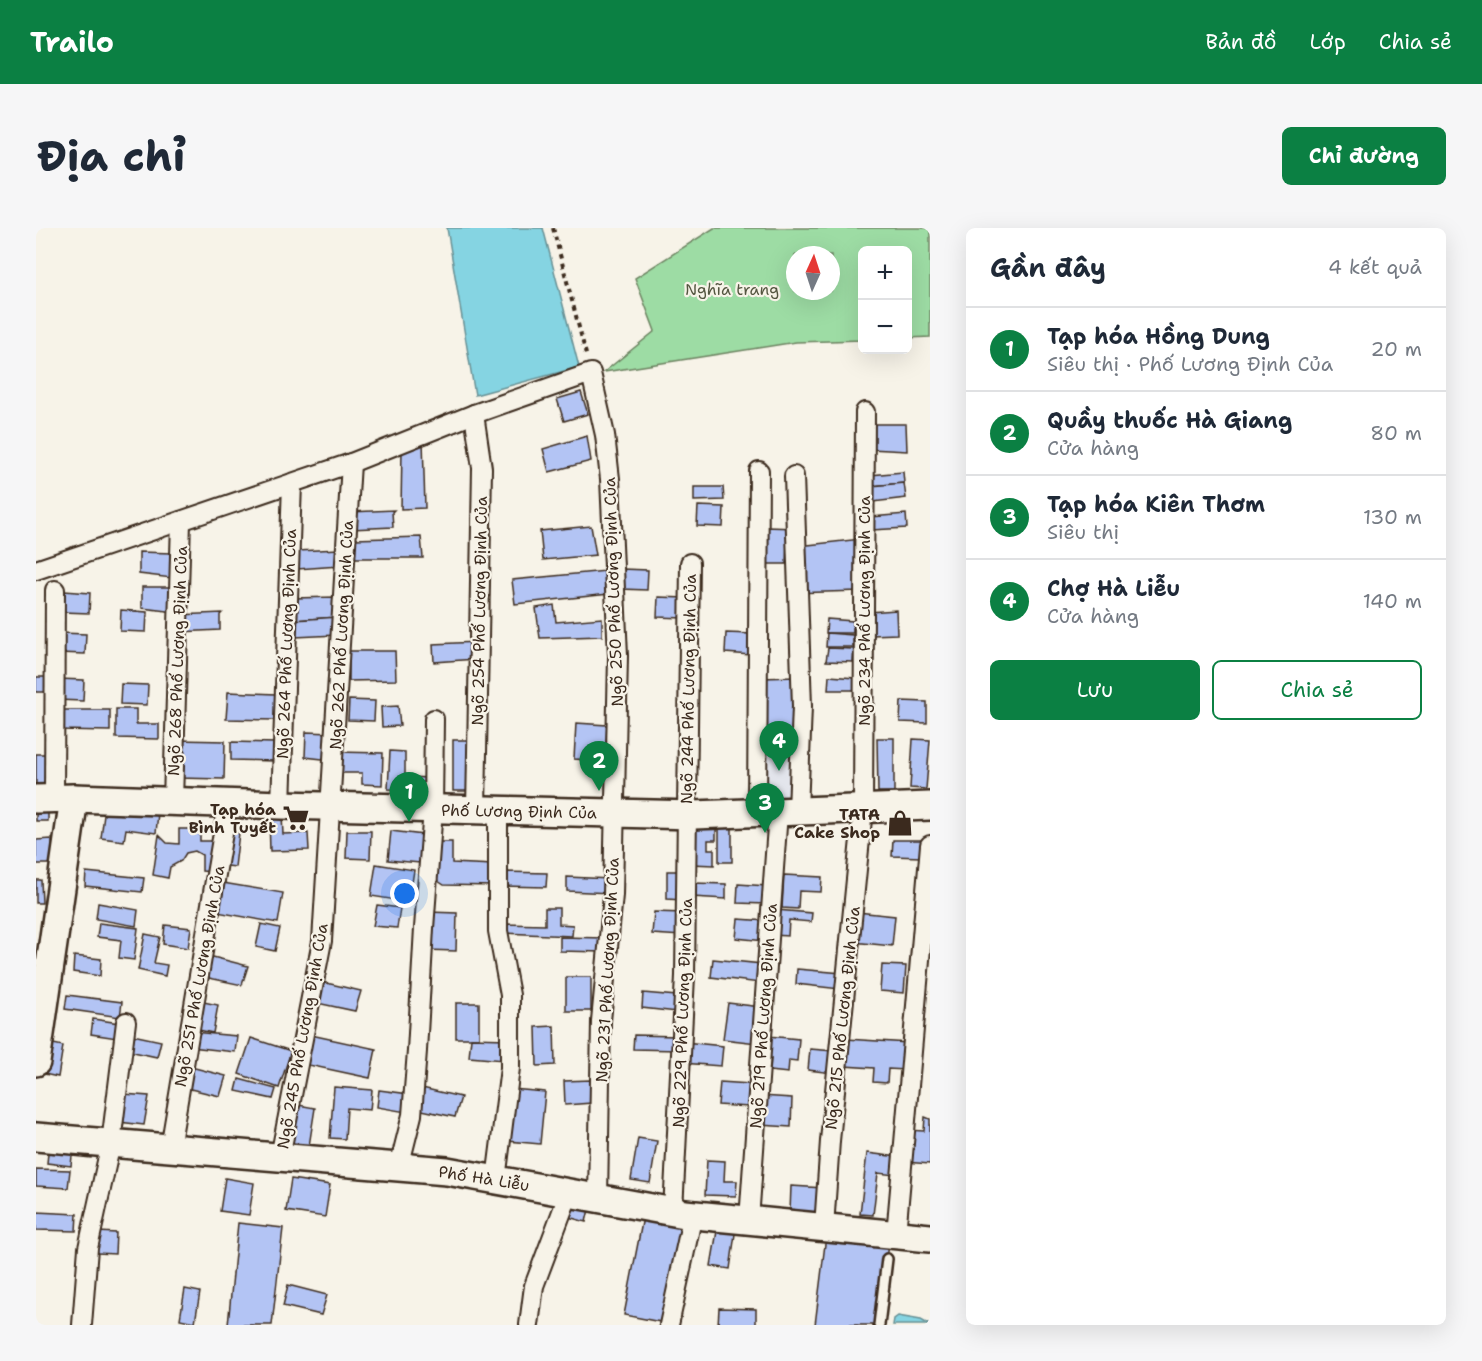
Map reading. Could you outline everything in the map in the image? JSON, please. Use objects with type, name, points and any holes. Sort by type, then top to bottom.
[{"type":"main road","name":"Phố Lương Định Của","points":[[55,798],[686,814],[930,806]]},
{"type":"main road","points":[[36,1062],[55,798]]},
{"type":"main road","name":"Phố Hà Liễu","points":[[36,1137],[447,1171],[683,1213],[824,1227],[892,1247],[930,1238]]},
{"type":"street","points":[[36,570],[351,463],[474,414],[591,373]]},
{"type":"street","name":"Ngõ 250 Phố Lương Định Của","points":[[591,373],[605,435],[610,479],[618,656],[614,813]]},
{"type":"street","name":"Ngõ 234 Phố Lương Định Của","points":[[863,809],[865,412]]},
{"type":"street","name":"Ngõ 254 Phố Lương Định Của","points":[[474,414],[482,468],[487,810],[498,931],[510,995],[510,1068],[496,1180]]},
{"type":"street","name":"Ngõ 262 Phố Lương Định Của","points":[[331,806],[351,463]]},
{"type":"street","points":[[759,471],[778,812]]},
{"type":"street","points":[[778,812],[802,706],[794,476]]},
{"type":"street","name":"Ngõ 264 Phố Lương Định Của","points":[[281,805],[292,483]]},
{"type":"street","name":"Ngõ 268 Phố Lương Định Của","points":[[173,801],[181,521]]},
{"type":"street","name":"Ngõ 244 Phố Lương Định Của","points":[[686,814],[690,563]]},
{"type":"street","points":[[55,590],[55,798]]},
{"type":"street","points":[[399,1167],[413,1104],[433,809],[434,718]]},
{"type":"street","name":"Ngõ 251 Phố Lương Định Của","points":[[170,1148],[228,803]]},
{"type":"street","name":"Ngõ 245 Phố Lương Định Của","points":[[280,1157],[322,941],[331,806]]},
{"type":"street","name":"Ngõ 215 Phố Lương Định Của","points":[[824,1227],[830,1142],[863,809]]},
{"type":"street","name":"Ngõ 219 Phố Lương Định Của","points":[[749,1220],[778,812]]},
{"type":"street","name":"Ngõ 231 Phố Lương Định Của","points":[[598,1198],[601,1021],[613,895],[614,813]]},
{"type":"street","name":"Ngõ 229 Phố Lương Định Của","points":[[669,1325],[683,1213],[688,863],[686,814]]},
{"type":"street","points":[[892,1247],[930,845]]},
{"type":"street","points":[[82,1325],[88,1248],[111,1143],[126,1022]]},
{"type":"street","points":[[529,1325],[534,1286],[569,1193]]},
{"type":"lane","points":[[879,1325],[892,1247]]},
{"type":"path","points":[[553,228],[591,373]]},
{"type":"shaded area","points":[[759,742],[798,742],[798,801],[759,801]]},
{"type":"green space","name":"Nghĩa trang","points":[[714,228],[930,228],[930,337],[912,338],[912,246],[858,246],[858,340],[796,342],[604,372],[655,331],[635,278]]},
{"type":"water","points":[[447,228],[543,228],[579,367],[475,395]]},
{"type":"water","points":[[898,1316],[921,1320],[930,1325],[893,1325],[894,1319]]},
{"type":"building","points":[[581,392],[588,414],[564,421],[557,399]]},
{"type":"building","points":[[869,424],[906,424],[907,451],[870,449]]},
{"type":"building","points":[[587,436],[591,461],[549,472],[543,449]]},
{"type":"building","points":[[423,440],[425,508],[401,509],[402,449]]},
{"type":"building","points":[[903,472],[904,483],[871,486],[870,475]]},
{"type":"building","points":[[904,483],[906,498],[873,502],[871,486]]},
{"type":"building","points":[[694,487],[723,487],[724,500],[694,501]]},
{"type":"building","points":[[698,506],[724,507],[723,527],[697,526]]},
{"type":"building","points":[[394,510],[392,512],[393,527],[351,529],[350,512]]},
{"type":"building","points":[[906,514],[907,528],[871,530],[871,517]]},
{"type":"building","points":[[591,526],[596,555],[543,560],[540,531]]},
{"type":"building","points":[[765,527],[798,528],[798,544],[787,544],[786,564],[764,564]]},
{"type":"building","points":[[421,537],[423,558],[353,558],[355,539]]},
{"type":"building","points":[[861,539],[860,591],[790,593],[790,547]]},
{"type":"building","points":[[340,549],[339,566],[297,569],[296,551]]},
{"type":"building","points":[[139,552],[172,553],[172,578],[139,574]]},
{"type":"building","points":[[622,569],[648,570],[647,590],[621,589]]},
{"type":"building","points":[[606,571],[609,594],[515,604],[512,580]]},
{"type":"building","points":[[142,587],[175,587],[175,612],[142,608]]},
{"type":"building","points":[[64,591],[90,593],[89,613],[63,612]]},
{"type":"building","points":[[337,597],[338,617],[294,620],[293,598]]},
{"type":"building","points":[[658,597],[685,598],[684,618],[657,617]]},
{"type":"building","points":[[554,605],[556,622],[602,618],[602,636],[540,638],[536,608]]},
{"type":"building","points":[[121,610],[147,612],[146,632],[120,631]]},
{"type":"building","points":[[896,610],[897,634],[871,635],[869,612]]},
{"type":"building","points":[[222,613],[220,630],[179,632],[178,615]]},
{"type":"building","points":[[338,617],[337,635],[295,637],[294,620]]},
{"type":"building","points":[[827,619],[853,621],[853,633],[826,633]]},
{"type":"building","points":[[60,633],[86,634],[85,654],[59,653]]},
{"type":"building","points":[[726,633],[752,634],[751,655],[725,653]]},
{"type":"building","points":[[827,633],[853,635],[853,647],[826,647]]},
{"type":"building","points":[[478,642],[476,659],[434,662],[433,644]]},
{"type":"building","points":[[828,648],[854,649],[853,662],[826,661]]},
{"type":"building","points":[[349,651],[395,651],[396,680],[349,681]]},
{"type":"building","points":[[829,676],[855,678],[855,690],[828,690]]},
{"type":"building","points":[[36,677],[48,677],[48,692],[36,692]]},
{"type":"building","points":[[797,677],[800,737],[763,739],[761,678]]},
{"type":"building","points":[[58,679],[84,680],[83,701],[57,700]]},
{"type":"building","points":[[121,684],[148,685],[147,705],[120,704]]},
{"type":"building","points":[[228,692],[275,694],[275,720],[226,719]]},
{"type":"building","points":[[349,700],[375,701],[374,721],[348,720]]},
{"type":"building","points":[[901,701],[927,702],[927,723],[900,722]]},
{"type":"building","points":[[398,706],[400,726],[382,727],[381,707]]},
{"type":"building","points":[[116,709],[136,709],[136,724],[159,724],[159,739],[116,738]]},
{"type":"building","points":[[60,710],[110,710],[110,731],[60,730]]},
{"type":"building","points":[[576,723],[607,725],[605,761],[574,759]]},
{"type":"building","points":[[306,732],[331,733],[331,760],[305,757]]},
{"type":"building","points":[[877,738],[894,738],[894,792],[878,792]]},
{"type":"building","points":[[913,739],[930,740],[926,789],[910,788]]},
{"type":"building","points":[[177,740],[225,741],[224,779],[177,778]]},
{"type":"building","points":[[453,740],[472,740],[472,791],[453,791]]},
{"type":"building","points":[[231,742],[274,743],[274,761],[231,760]]},
{"type":"building","points":[[390,751],[405,752],[405,777],[431,778],[430,790],[388,789]]},
{"type":"building","points":[[337,752],[383,753],[382,785],[362,784],[362,773],[337,773]]},
{"type":"building","points":[[36,754],[48,754],[48,786],[36,786]]},
{"type":"building","points":[[36,807],[48,807],[48,821],[36,821]]},
{"type":"building","points":[[105,807],[158,813],[156,833],[126,829],[124,841],[101,838]]},
{"type":"building","points":[[282,816],[283,834],[308,833],[309,850],[270,851],[269,817]]},
{"type":"building","points":[[691,825],[716,825],[716,840],[708,840],[708,849],[714,849],[714,865],[691,864]]},
{"type":"building","points":[[719,825],[732,825],[732,862],[719,862]]},
{"type":"building","points":[[179,829],[200,829],[200,841],[213,841],[213,872],[202,871],[202,855],[195,851],[186,853],[181,861],[170,867],[168,878],[153,875],[159,835],[167,843],[179,844]]},
{"type":"building","points":[[225,831],[239,833],[235,867],[220,865]]},
{"type":"building","points":[[347,831],[371,831],[370,859],[346,858]]},
{"type":"building","points":[[391,831],[423,835],[420,863],[388,860]]},
{"type":"building","points":[[52,839],[53,864],[36,864],[36,840]]},
{"type":"building","points":[[893,840],[922,840],[921,857],[892,856]]},
{"type":"building","points":[[433,842],[452,842],[452,863],[494,865],[494,886],[444,885],[438,881],[432,875]]},
{"type":"building","points":[[376,864],[414,870],[409,902],[371,896]]},
{"type":"building","points":[[667,871],[683,871],[682,900],[667,899]]},
{"type":"building","points":[[86,872],[144,878],[142,892],[85,886]]},
{"type":"building","points":[[503,872],[547,873],[546,887],[502,886]]},
{"type":"building","points":[[784,875],[822,877],[821,892],[799,891],[798,909],[782,908]]},
{"type":"building","points":[[567,877],[611,879],[611,893],[567,891]]},
{"type":"building","points":[[36,880],[41,880],[42,903],[36,903]]},
{"type":"building","points":[[223,883],[283,893],[278,923],[217,912]]},
{"type":"building","points":[[693,883],[726,884],[726,899],[692,897]]},
{"type":"building","points":[[738,884],[767,886],[766,904],[737,903]]},
{"type":"building","points":[[98,903],[138,910],[136,926],[96,919]]},
{"type":"building","points":[[377,905],[400,908],[397,928],[373,926]]},
{"type":"building","points":[[545,908],[559,908],[559,924],[573,925],[572,936],[503,933],[503,924],[545,925]]},
{"type":"building","points":[[776,910],[812,913],[811,922],[789,920],[788,936],[774,935]]},
{"type":"building","points":[[428,912],[457,913],[456,951],[427,950]]},
{"type":"building","points":[[654,912],[684,913],[682,936],[652,934]]},
{"type":"building","points":[[857,912],[895,916],[892,946],[853,942]]},
{"type":"building","points":[[738,919],[767,921],[765,941],[736,938]]},
{"type":"building","points":[[99,923],[138,928],[134,960],[119,958],[121,940],[97,937]]},
{"type":"building","points":[[261,924],[280,928],[275,951],[256,947]]},
{"type":"building","points":[[165,925],[191,928],[188,948],[163,944]]},
{"type":"building","points":[[145,934],[160,937],[154,963],[167,965],[165,976],[138,970]]},
{"type":"building","points":[[560,937],[604,938],[604,952],[560,951]]},
{"type":"building","points":[[74,956],[101,959],[100,976],[73,972]]},
{"type":"building","points":[[209,956],[248,966],[242,985],[204,977]]},
{"type":"building","points":[[713,959],[762,964],[760,983],[711,977]]},
{"type":"building","points":[[882,965],[906,966],[904,993],[880,991]]},
{"type":"building","points":[[797,969],[842,973],[840,989],[796,984]]},
{"type":"building","points":[[566,977],[591,977],[591,1011],[566,1011]]},
{"type":"building","points":[[322,982],[361,991],[355,1011],[317,1003]]},
{"type":"building","points":[[643,993],[688,997],[686,1013],[642,1008]]},
{"type":"building","points":[[67,995],[122,1002],[120,1017],[65,1009]]},
{"type":"building","points":[[199,1001],[218,1005],[213,1033],[194,1029]]},
{"type":"building","points":[[456,1003],[479,1003],[479,1038],[456,1038]]},
{"type":"building","points":[[728,1003],[761,1007],[757,1043],[723,1039]]},
{"type":"building","points":[[93,1019],[119,1023],[117,1038],[91,1034]]},
{"type":"building","points":[[554,1026],[555,1065],[537,1066],[536,1027]]},
{"type":"building","points":[[192,1032],[237,1036],[235,1052],[191,1047]]},
{"type":"building","points":[[128,1034],[161,1041],[157,1057],[124,1050]]},
{"type":"building","points":[[311,1035],[376,1049],[370,1078],[304,1064]]},
{"type":"building","points":[[634,1035],[678,1036],[678,1050],[633,1049]]},
{"type":"building","points":[[768,1036],[799,1039],[797,1061],[789,1060],[788,1073],[770,1071],[771,1058],[766,1057]]},
{"type":"building","points":[[251,1038],[291,1051],[279,1088],[239,1074]]},
{"type":"building","points":[[471,1038],[506,1039],[504,1060],[469,1057]]},
{"type":"building","points":[[846,1039],[909,1043],[906,1070],[888,1069],[887,1083],[873,1082],[874,1068],[844,1066]]},
{"type":"building","points":[[684,1042],[723,1046],[721,1066],[682,1063]]},
{"type":"building","points":[[49,1043],[63,1046],[58,1077],[44,1074]]},
{"type":"building","points":[[810,1049],[834,1051],[833,1073],[808,1070]]},
{"type":"building","points":[[187,1066],[226,1076],[220,1096],[182,1087]]},
{"type":"building","points":[[239,1079],[276,1089],[273,1099],[236,1091]]},
{"type":"building","points":[[591,1080],[592,1103],[565,1105],[564,1081]]},
{"type":"building","points":[[720,1082],[750,1084],[749,1107],[718,1105]]},
{"type":"building","points":[[334,1087],[372,1090],[370,1110],[347,1108],[345,1139],[330,1138]]},
{"type":"building","points":[[422,1088],[461,1097],[455,1117],[417,1109]]},
{"type":"building","points":[[512,1089],[545,1092],[540,1144],[508,1141]]},
{"type":"building","points":[[379,1090],[409,1094],[406,1112],[377,1107]]},
{"type":"building","points":[[123,1094],[149,1096],[144,1125],[119,1122]]},
{"type":"building","points":[[761,1096],[792,1098],[791,1127],[759,1125]]},
{"type":"building","points":[[293,1104],[315,1108],[309,1146],[285,1144]]},
{"type":"building","points":[[925,1117],[930,1119],[930,1164],[905,1162],[908,1130],[924,1131]]},
{"type":"building","points":[[638,1138],[657,1141],[650,1183],[631,1180]]},
{"type":"building","points":[[49,1143],[92,1148],[91,1158],[72,1156],[71,1166],[47,1163]]},
{"type":"building","points":[[867,1153],[898,1157],[895,1175],[878,1173],[873,1215],[860,1214]]},
{"type":"building","points":[[707,1160],[725,1161],[724,1181],[737,1181],[736,1196],[705,1195]]},
{"type":"building","points":[[36,1169],[70,1170],[68,1188],[36,1186]]},
{"type":"building","points":[[225,1178],[254,1183],[249,1215],[220,1211]]},
{"type":"building","points":[[291,1179],[330,1185],[325,1217],[286,1211]]},
{"type":"building","points":[[791,1186],[824,1188],[823,1213],[790,1212]]},
{"type":"building","points":[[571,1195],[591,1201],[586,1222],[565,1216]]},
{"type":"building","points":[[36,1212],[77,1214],[76,1231],[36,1230]]},
{"type":"building","points":[[644,1212],[686,1220],[666,1323],[624,1315]]},
{"type":"building","points":[[238,1223],[283,1228],[272,1325],[228,1325]]},
{"type":"building","points":[[718,1225],[736,1227],[730,1269],[711,1266]]},
{"type":"building","points":[[81,1231],[116,1233],[115,1254],[80,1252]]},
{"type":"building","points":[[826,1236],[889,1244],[878,1325],[815,1325]]},
{"type":"building","points":[[288,1285],[327,1295],[321,1315],[283,1306]]},
{"type":"building","points":[[185,1289],[200,1292],[195,1322],[180,1319]]},
{"type":"building","points":[[719,1308],[756,1309],[756,1325],[718,1325]]},
{"type":"place","name":"Chợ Hà Liễu","points":[[779,771]]},
{"type":"place","name":"Quầy thuốc Hà Giang","points":[[599,791]]},
{"type":"place","name":"Tạp hóa Bình Tuyết","points":[[296,818]]},
{"type":"place","name":"Tạp hóa Hồng Dung","points":[[409,822]]},
{"type":"place","name":"TATA Cake Shop","points":[[900,823]]},
{"type":"place","name":"Tạp hóa Kiên Thơm","points":[[765,833]]}]
